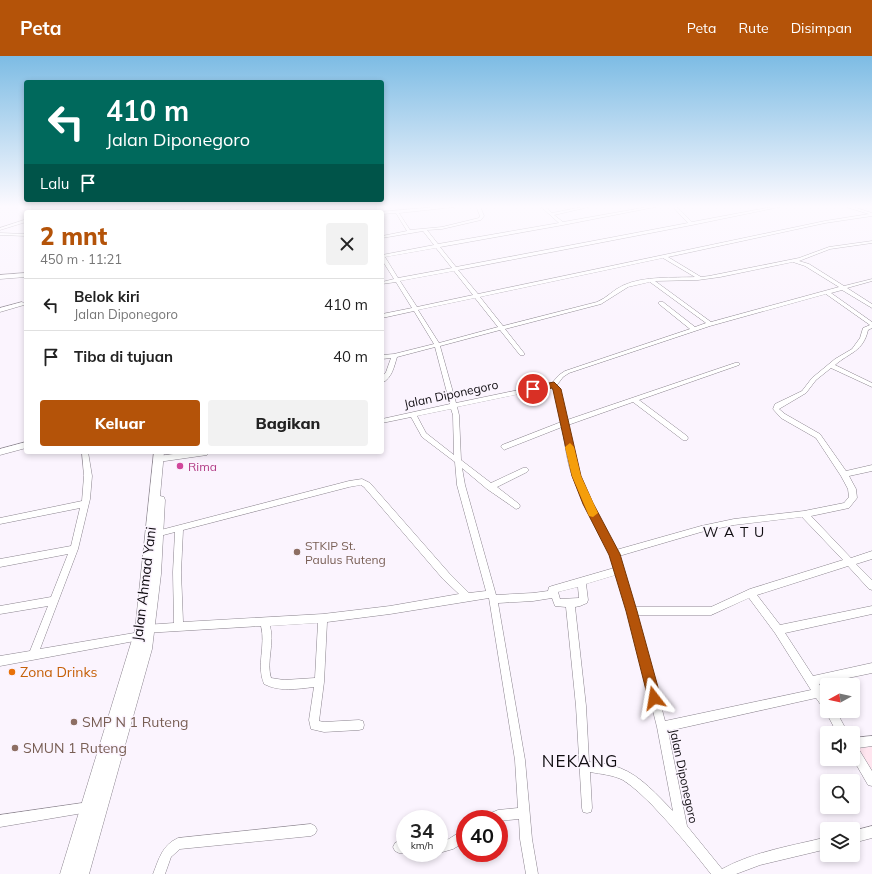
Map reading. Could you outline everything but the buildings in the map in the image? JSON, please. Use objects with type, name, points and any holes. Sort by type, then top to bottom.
[{"type":"highway","points":[[0,277],[24,275]]},
{"type":"highway","name":"Jalan Ahmad Yani","points":[[68,874],[94,806],[119,723],[143,632],[155,534],[161,455]]},
{"type":"highway","name":"Jalan Ahmad Yani","points":[[81,874],[94,806]]},
{"type":"street","points":[[436,244],[522,354]]},
{"type":"street","points":[[384,256],[453,244]]},
{"type":"street","points":[[384,283],[586,244]]},
{"type":"street","points":[[384,316],[720,244]]},
{"type":"street","points":[[384,357],[394,356],[599,303],[626,286],[650,280],[720,276],[812,256],[829,248],[856,244]]},
{"type":"street","points":[[664,256],[700,278]]},
{"type":"street","points":[[384,259],[437,344],[453,406],[457,425],[458,462],[461,485],[493,596],[520,760],[524,812],[532,874]]},
{"type":"street","points":[[795,260],[807,265],[872,306]]},
{"type":"street","points":[[650,280],[710,324]]},
{"type":"street","points":[[554,385],[561,376],[567,372],[694,329],[872,280]]},
{"type":"street","points":[[614,554],[701,529],[734,522],[804,514],[846,506],[851,502],[854,494],[844,474],[818,436],[783,416],[776,409],[777,406],[804,392],[814,379],[831,365],[854,350],[863,338],[865,329],[872,325],[827,292]]},
{"type":"street","points":[[660,303],[694,329]]},
{"type":"street","points":[[0,310],[22,304]]},
{"type":"street","points":[[384,379],[389,373],[394,356]]},
{"type":"street","points":[[504,447],[737,364]]},
{"type":"street","points":[[831,365],[872,384]]},
{"type":"street","name":"Jalan Diponegoro","points":[[384,421],[554,385],[557,389],[580,486],[614,554],[632,611],[662,727],[682,829],[719,874]]},
{"type":"street","points":[[634,400],[685,438]]},
{"type":"street","points":[[413,415],[424,435],[516,506]]},
{"type":"street","points":[[0,452],[24,446]]},
{"type":"street","points":[[33,655],[74,549],[84,504],[88,476],[85,454]]},
{"type":"street","points":[[161,455],[176,454]]},
{"type":"street","points":[[844,474],[872,468]]},
{"type":"street","points":[[490,487],[525,470]]},
{"type":"street","points":[[155,534],[349,484],[362,482],[367,485],[446,576],[467,597]]},
{"type":"street","points":[[0,521],[84,504]]},
{"type":"street","points":[[804,514],[872,586]]},
{"type":"street","points":[[178,529],[177,572],[179,627]]},
{"type":"street","points":[[0,563],[74,549]]},
{"type":"street","points":[[632,611],[711,611],[750,592],[872,555]]},
{"type":"street","points":[[580,582],[584,600],[580,602],[558,603],[553,589],[619,570]]},
{"type":"street","points":[[662,727],[819,693],[778,630],[750,592]]},
{"type":"street","points":[[0,661],[143,632],[179,627],[323,618],[390,610],[467,597],[533,597],[554,594]]},
{"type":"street","points":[[0,610],[54,601]]},
{"type":"street","points":[[570,603],[581,706],[587,808]]},
{"type":"street","points":[[778,630],[872,610]]},
{"type":"street","points":[[323,618],[319,682],[314,720],[315,725],[324,727],[359,725]]},
{"type":"street","points":[[264,621],[268,639],[265,666],[267,681],[270,684],[319,682]]},
{"type":"street","points":[[812,681],[872,668]]},
{"type":"street","points":[[860,742],[872,741]]},
{"type":"street","points":[[860,761],[872,782]]},
{"type":"street","points":[[585,766],[620,773],[629,778],[682,829]]},
{"type":"street","points":[[0,821],[94,806]]},
{"type":"street","points":[[508,814],[524,812]]},
{"type":"street","points":[[159,874],[167,853],[178,844],[311,830]]},
{"type":"street","points":[[860,835],[872,832]]},
{"type":"street","points":[[725,874],[734,868],[748,863],[820,845]]},
{"type":"shaded area","points":[[872,744],[872,772],[860,753],[860,745]]},
{"type":"slow traffic","points":[[570,447],[576,476],[593,513]]},
{"type":"place","name":"Rima","points":[[180,466]]},
{"type":"place","name":"STKIP St. Paulus Ruteng","points":[[297,552]]},
{"type":"place","name":"Zona Drinks","points":[[12,672]]},
{"type":"place","name":"SMP N 1 Ruteng","points":[[74,722]]},
{"type":"place","name":"SMUN 1 Ruteng","points":[[15,748]]},
{"type":"district","name":"W A T U","points":[[734,532]]},
{"type":"district","name":"NEKANG","points":[[580,760]]},
{"type":"route","points":[[533,389],[554,385],[557,389],[576,476],[588,504],[614,554],[632,611],[654,698]]}]
